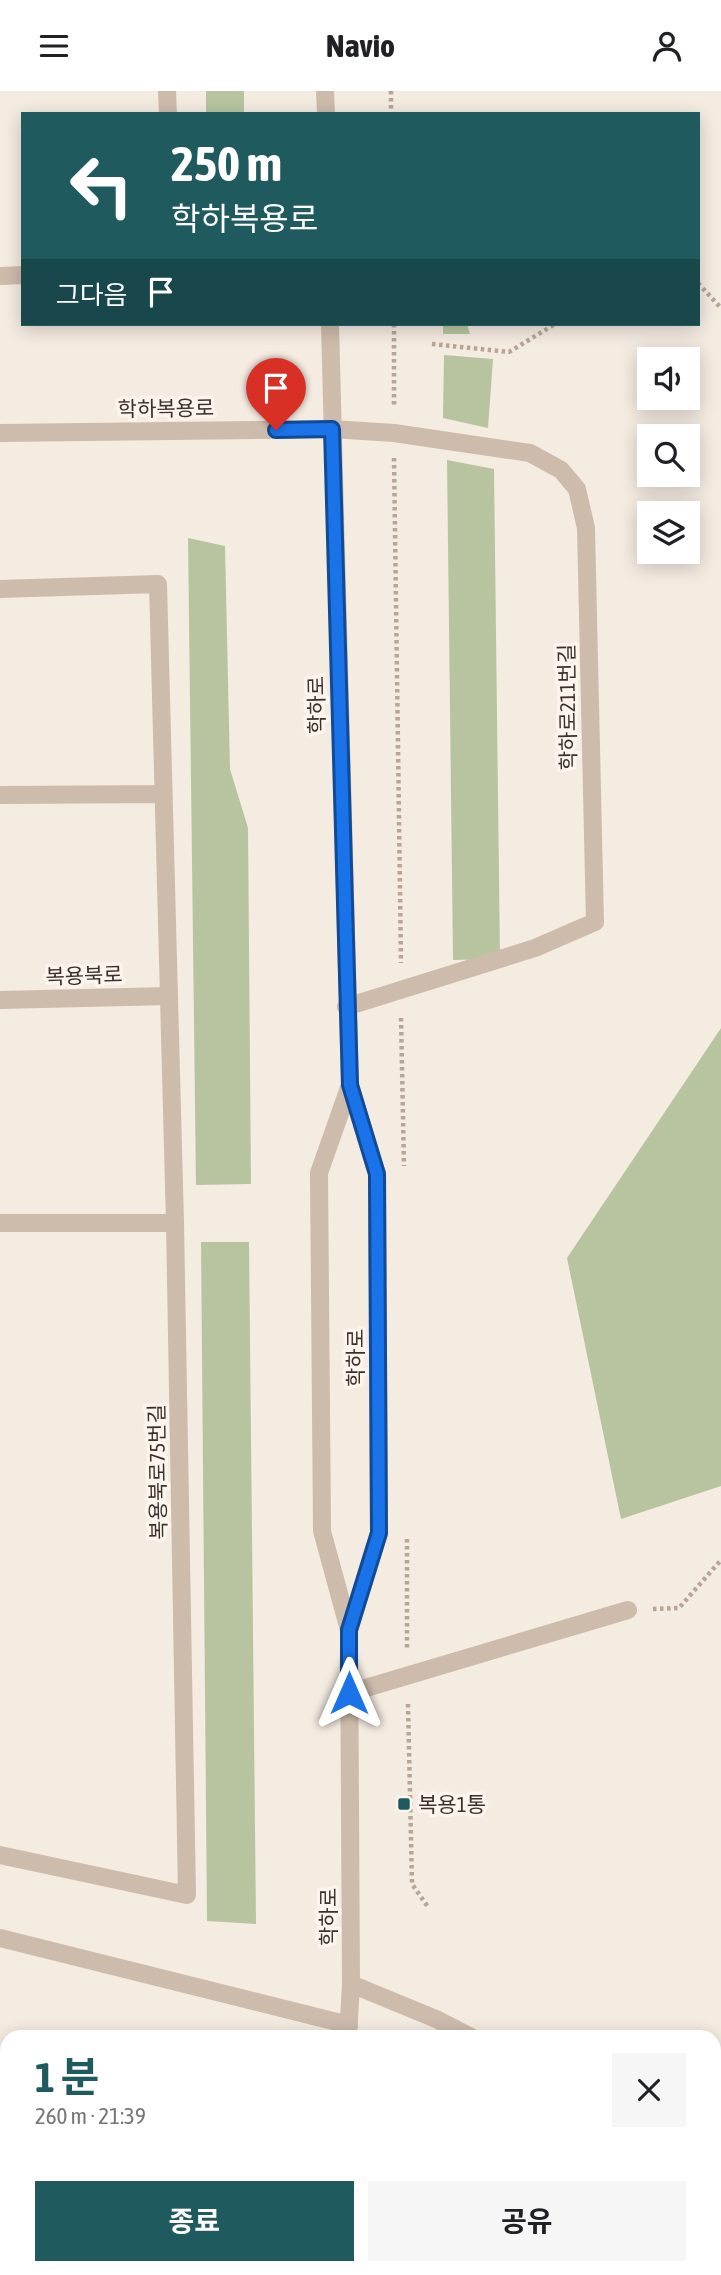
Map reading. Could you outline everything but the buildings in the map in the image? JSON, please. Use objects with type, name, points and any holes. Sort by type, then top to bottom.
[{"type":"street","points":[[167,91],[167,112]]},
{"type":"street","points":[[325,91],[326,112]]},
{"type":"street","points":[[0,276],[21,275]]},
{"type":"street","name":"학하로","points":[[330,326],[350,1085],[377,1174],[379,1533],[349,1630]]},
{"type":"street","name":"학하복용로","points":[[0,433],[332,429]]},
{"type":"street","name":"학하로211번길","points":[[332,429],[394,433],[530,453],[561,470],[577,489],[586,528],[587,555],[595,922],[535,948],[346,1007]]},
{"type":"street","name":"복용북로75번길","points":[[0,589],[158,584],[175,1223],[187,1895],[0,1855]]},
{"type":"street","points":[[0,795],[163,793]]},
{"type":"street","name":"복용북로","points":[[0,1000],[169,996]]},
{"type":"street","name":"학하로","points":[[349,2030],[349,1630],[323,1531],[319,1174],[350,1085]]},
{"type":"street","points":[[0,1223],[175,1223]]},
{"type":"street","points":[[349,1693],[628,1610]]},
{"type":"street","points":[[0,1938],[345,2030]]},
{"type":"street","points":[[351,1984],[436,2019],[454,2030]]},
{"type":"path","points":[[390,91],[391,112]]},
{"type":"path","points":[[700,285],[721,307]]},
{"type":"path","points":[[432,344],[509,352],[552,326]]},
{"type":"path","points":[[394,534],[401,953]]},
{"type":"path","points":[[628,1610],[679,1608],[721,1560]]},
{"type":"path","points":[[408,1696],[412,1884],[428,1907]]},
{"type":"green space","points":[[206,91],[244,91],[244,112],[206,112]]},
{"type":"green space","points":[[443,326],[468,326],[470,334],[443,334]]},
{"type":"green space","points":[[444,355],[493,359],[488,428],[443,418]]},
{"type":"green space","points":[[447,460],[494,469],[500,959],[453,960]]},
{"type":"green space","points":[[188,538],[225,546],[230,769],[248,828],[251,1184],[196,1185]]},
{"type":"green space","points":[[721,1028],[721,1486],[621,1519],[567,1258]]},
{"type":"green space","points":[[201,1242],[249,1242],[256,1924],[207,1921]]},
{"type":"place","name":"복용1통","points":[[404,1804]]},
{"type":"route","points":[[276,430],[332,429],[350,1085],[377,1174],[379,1533],[349,1630],[349,1693]]}]
